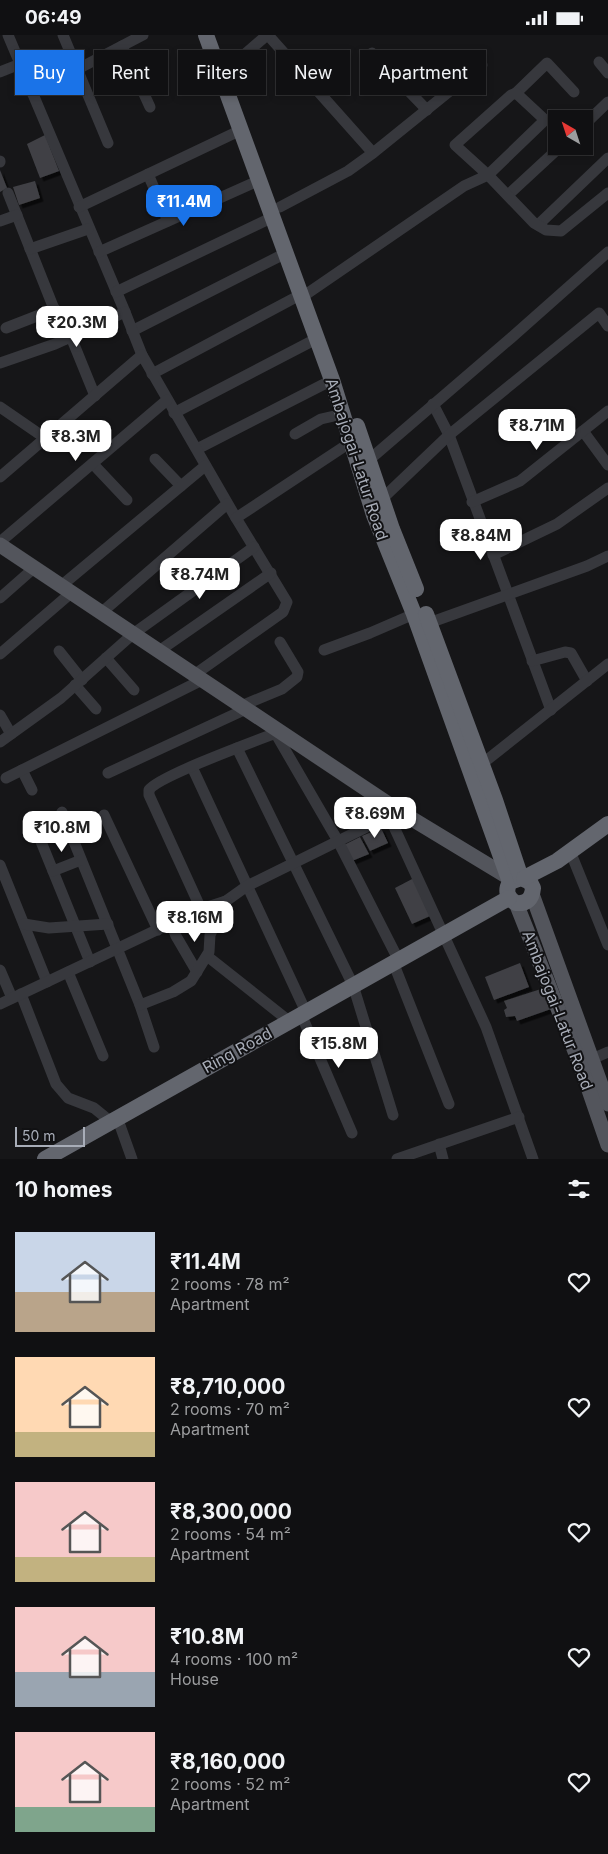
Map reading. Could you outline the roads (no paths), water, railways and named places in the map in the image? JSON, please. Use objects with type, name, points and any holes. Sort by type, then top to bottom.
[{"type":"highway","name":"Ambajogai-Latur Road","points":[[206,35],[260,180],[276,212],[284,254],[304,294],[316,339],[332,380],[351,442],[376,501],[414,614],[477,767],[519,887]]},
{"type":"highway","points":[[217,35],[223,50]]},
{"type":"highway","points":[[239,95],[304,294],[369,460],[376,501],[429,623],[477,767]]},
{"type":"highway","points":[[519,887],[608,824]]},
{"type":"highway","name":"Ring Road","points":[[44,1159],[299,1016],[519,887]]},
{"type":"main road","points":[[0,543],[34,569],[243,708],[394,814],[519,887]]},
{"type":"main road","name":"Ambajogai-Latur Road","points":[[519,887],[592,1059],[608,1104]]},
{"type":"main road","name":"Ambajogai-Latur Road","points":[[519,887],[608,1145]]},
{"type":"street","points":[[8,35],[15,52]]},
{"type":"street","points":[[63,35],[69,50]]},
{"type":"street","points":[[84,65],[143,35]]},
{"type":"street","points":[[251,50],[268,35],[373,153]]},
{"type":"street","points":[[122,46],[150,107]]},
{"type":"street","points":[[599,62],[608,73]]},
{"type":"street","points":[[574,92],[546,63],[516,93],[511,95],[455,145],[538,225],[546,230],[561,231],[608,193]]},
{"type":"street","points":[[0,72],[15,66]]},
{"type":"street","points":[[84,86],[108,143]]},
{"type":"street","points":[[152,374],[304,294],[464,186],[488,175],[545,120],[516,93]]},
{"type":"street","points":[[6,778],[198,678],[283,612],[287,602],[286,597],[205,466],[142,355],[33,95]]},
{"type":"street","points":[[413,95],[427,110]]},
{"type":"street","points":[[116,292],[276,212],[348,171],[445,95]]},
{"type":"street","points":[[593,116],[608,102]]},
{"type":"street","points":[[79,207],[241,130]]},
{"type":"street","points":[[508,195],[551,155]]},
{"type":"street","points":[[538,225],[608,158]]},
{"type":"street","points":[[148,175],[168,221]]},
{"type":"street","points":[[98,251],[260,180]]},
{"type":"street","points":[[8,193],[55,309],[95,396]]},
{"type":"street","points":[[0,221],[17,215]]},
{"type":"street","points":[[30,249],[88,229]]},
{"type":"street","points":[[369,460],[512,338],[608,252]]},
{"type":"street","points":[[132,331],[284,254]]},
{"type":"street","points":[[597,262],[608,267]]},
{"type":"street","points":[[376,501],[449,435],[608,305]]},
{"type":"street","points":[[6,328],[55,309]]},
{"type":"street","points":[[0,363],[68,338],[125,312]]},
{"type":"street","points":[[599,313],[608,326]]},
{"type":"street","points":[[174,413],[316,339]]},
{"type":"street","points":[[2,472],[142,355]]},
{"type":"street","points":[[197,449],[332,380]]},
{"type":"street","points":[[0,543],[167,401]]},
{"type":"street","points":[[434,403],[449,435],[550,709]]},
{"type":"street","points":[[0,407],[45,438]]},
{"type":"street","points":[[472,501],[520,481],[608,411]]},
{"type":"street","points":[[295,434],[321,419],[343,414]]},
{"type":"street","points":[[583,431],[608,465]]},
{"type":"street","points":[[236,518],[351,442]]},
{"type":"street","points":[[155,459],[181,486]]},
{"type":"street","points":[[93,464],[127,500]]},
{"type":"street","points":[[0,655],[66,590],[205,466]]},
{"type":"street","points":[[493,555],[557,524],[608,487]]},
{"type":"street","points":[[101,613],[228,504]]},
{"type":"street","points":[[0,742],[78,682],[133,634],[190,591],[254,547]]},
{"type":"street","points":[[429,623],[587,567],[608,556]]},
{"type":"street","points":[[0,599],[34,569]]},
{"type":"street","points":[[159,651],[271,573]]},
{"type":"street","points":[[324,650],[414,614]]},
{"type":"street","points":[[108,773],[282,689],[297,677],[298,673],[280,641]]},
{"type":"street","points":[[59,651],[96,709]]},
{"type":"street","points":[[532,661],[565,652],[571,653],[587,681]]},
{"type":"street","points":[[106,658],[134,690]]},
{"type":"street","points":[[477,767],[608,664]]},
{"type":"street","points":[[0,715],[11,735]]},
{"type":"street","points":[[201,909],[149,795],[151,787],[274,730],[338,841],[395,960],[449,1104]]},
{"type":"street","points":[[237,748],[353,985],[393,1115]]},
{"type":"street","points":[[192,767],[247,886],[299,1016],[352,1133]]},
{"type":"street","points":[[22,769],[32,790]]},
{"type":"street","points":[[62,812],[140,1005],[154,1047]]},
{"type":"street","points":[[0,1004],[201,909],[226,901],[247,886],[394,814],[443,933],[486,1027],[533,1159]]},
{"type":"street","points":[[104,815],[158,930]]},
{"type":"street","points":[[31,817],[90,962]]},
{"type":"street","points":[[570,851],[608,945]]},
{"type":"street","points":[[53,871],[81,860]]},
{"type":"street","points":[[0,865],[48,982]]},
{"type":"street","points":[[140,1005],[173,993],[191,981],[207,956],[210,935],[226,901]]},
{"type":"street","points":[[171,923],[176,936],[198,972]]},
{"type":"street","points":[[24,924],[49,928],[108,924]]},
{"type":"street","points":[[207,956],[299,1016]]},
{"type":"street","points":[[0,970],[16,996],[56,1084],[68,1098],[94,1108],[113,1119],[132,1159]]},
{"type":"street","points":[[68,972],[103,1056]]},
{"type":"street","points":[[592,1059],[608,1052]]},
{"type":"street","points":[[396,1159],[519,1117]]},
{"type":"street","points":[[439,1145],[443,1159]]}]
